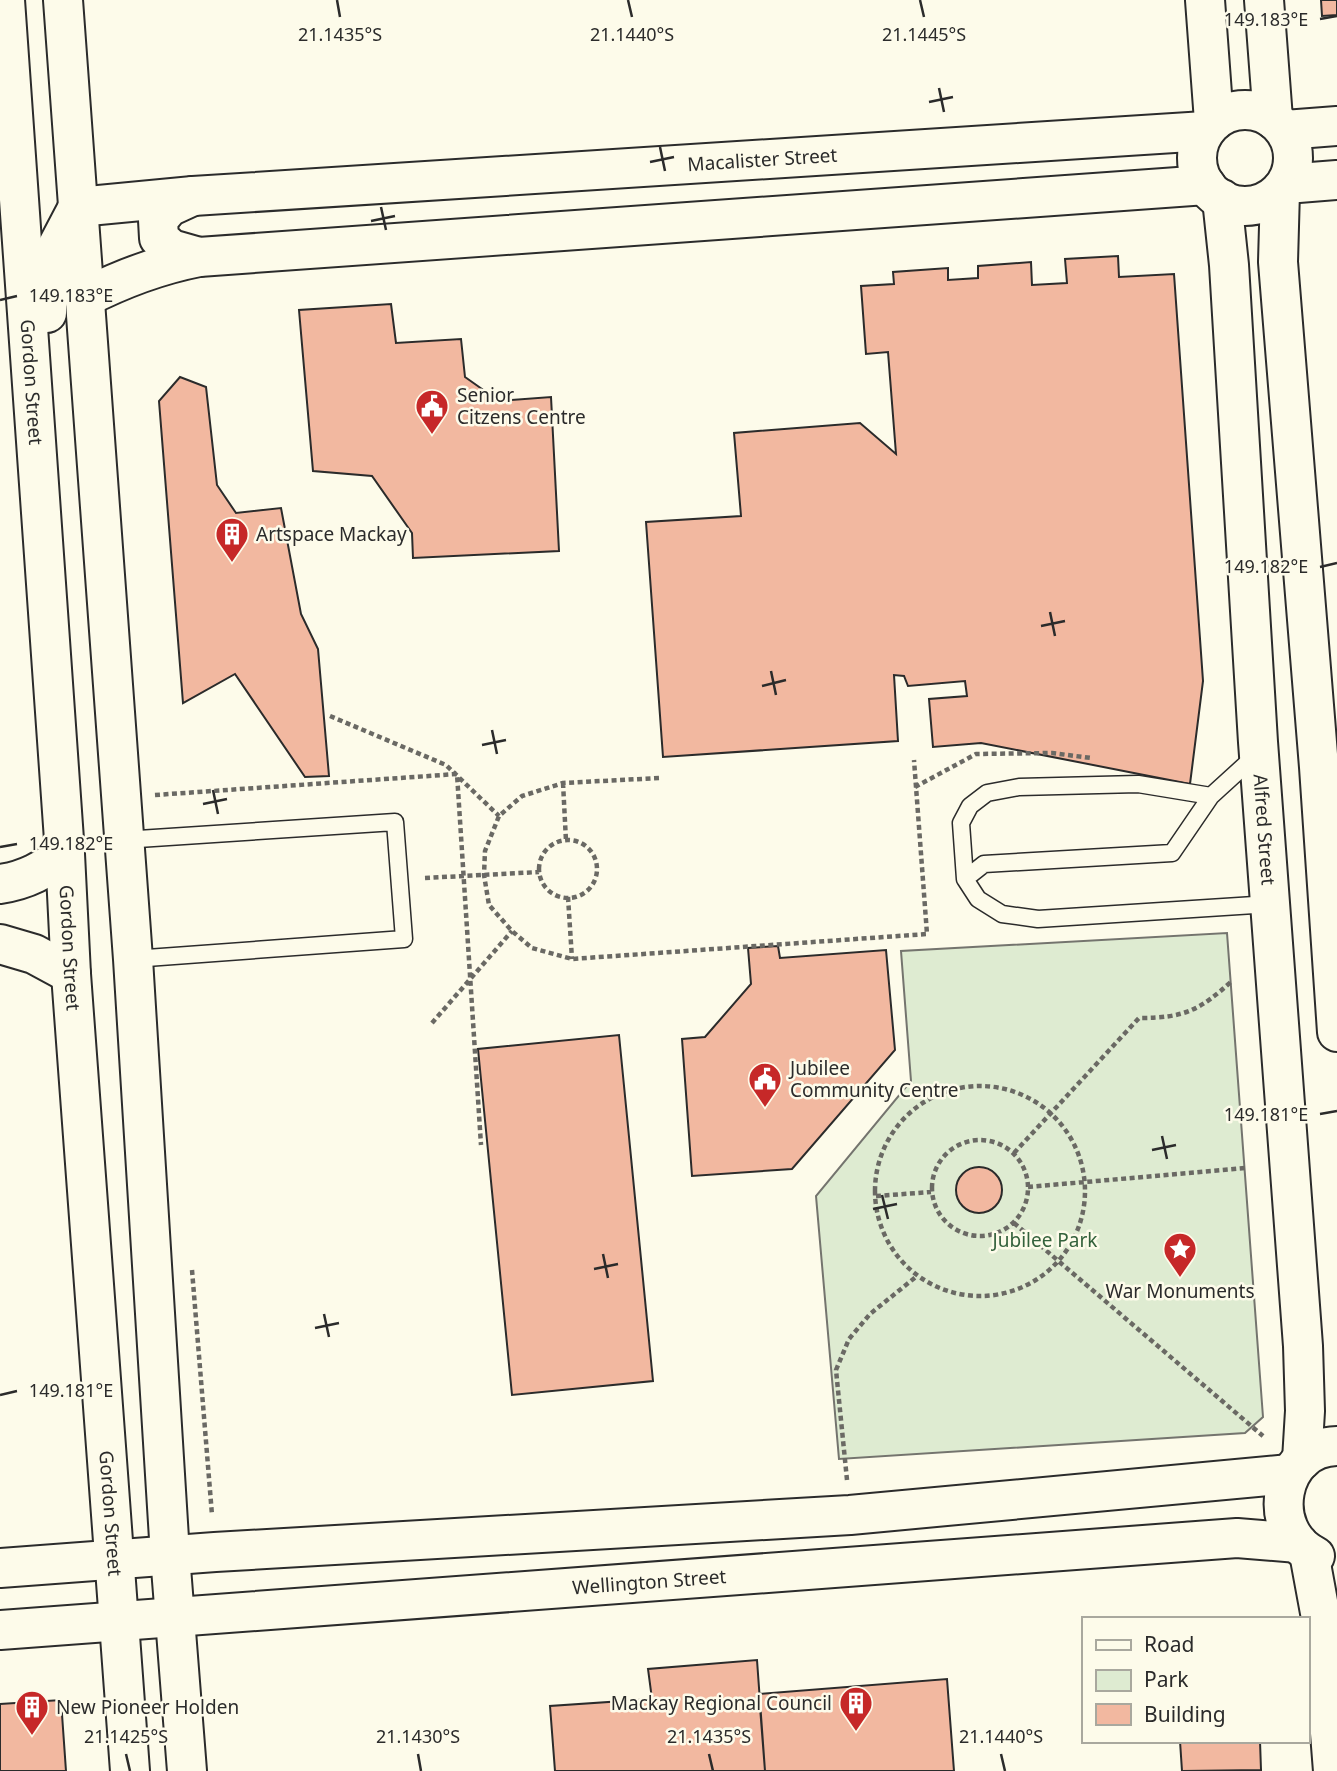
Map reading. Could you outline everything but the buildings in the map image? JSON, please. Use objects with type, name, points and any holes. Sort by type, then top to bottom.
[{"type":"street","name":"Gordon Street","points":[[5,0],[11,259],[40,503],[71,974],[130,1771]]},
{"type":"street","points":[[1205,0],[1209,126],[1197,158],[1200,173],[1214,192],[1236,205],[1252,205],[1267,200],[1282,187],[1337,180]]},
{"type":"street","points":[[1264,0],[1279,125]]},
{"type":"street","points":[[63,7],[133,959],[170,1555],[187,1771]]},
{"type":"street","points":[[11,259],[44,227],[51,212],[46,84],[63,7]]},
{"type":"street","points":[[1209,126],[1227,113],[1258,111],[1279,125],[1291,143],[1293,157],[1282,187],[1278,262],[1328,774],[1337,1032]]},
{"type":"street","points":[[1279,125],[1337,126]]},
{"type":"street","name":"Macalister Street","points":[[78,207],[193,196],[1209,126]]},
{"type":"street","name":"Macalister Street","points":[[84,298],[164,263],[199,257],[1214,192]]},
{"type":"street","name":"Alfred Street","points":[[1214,192],[1229,265],[1259,753],[1303,1346],[1306,1411],[1296,1467],[1284,1488],[1282,1502],[1289,1532],[1315,1553]]},
{"type":"street","name":"Macalister Street","points":[[193,196],[169,207],[158,220],[159,238],[171,249],[199,257]]},
{"type":"street","points":[[40,503],[55,431],[46,290],[47,266],[78,207]]},
{"type":"street","points":[[0,884],[19,881],[39,873],[65,854]]},
{"type":"street","points":[[0,944],[34,954],[71,974]]},
{"type":"street","points":[[0,1568],[170,1555],[850,1515],[1296,1467],[1316,1451],[1337,1446]]},
{"type":"street","name":"Wellington Street","points":[[0,1630],[1223,1539],[1245,1538],[1315,1553]]},
{"type":"street","points":[[1315,1553],[1333,1771]]},
{"type":"lane","points":[[965,879],[984,864],[1172,853],[1211,796],[1259,753]]},
{"type":"lane","points":[[1211,796],[1138,784],[1019,788],[987,793],[970,806],[961,823],[965,879],[978,899],[1002,914],[1038,919],[1270,904]]},
{"type":"lane","points":[[123,840],[395,822],[404,939],[133,959]]},
{"type":"path","points":[[330,716],[446,765],[499,817]]},
{"type":"path","points":[[659,778],[563,783],[522,796],[499,817],[485,851],[484,875],[489,905],[512,931],[532,948],[572,958],[927,933],[914,760]]},
{"type":"path","points":[[155,795],[457,774]]},
{"type":"path","points":[[457,774],[481,1145]]},
{"type":"path","points":[[563,783],[566,841]]},
{"type":"path","points":[[566,841],[582,843],[595,857],[597,867],[592,885],[585,892],[562,898],[548,890],[542,882],[540,872],[544,853],[558,842],[566,841]]},
{"type":"path","points":[[399,880],[540,872]]},
{"type":"path","points":[[568,897],[572,958]]},
{"type":"path","points":[[432,1023],[512,931]]},
{"type":"path","points":[[1014,1153],[1139,1017],[1164,1018],[1185,1013],[1207,1004],[1233,980]]},
{"type":"path","points":[[972,1085],[1008,1088],[1040,1104],[1049,1112],[1066,1128],[1082,1161],[1086,1196],[1079,1231],[1060,1262],[1032,1284],[999,1296],[964,1296],[932,1286],[904,1265],[885,1237],[875,1204],[877,1170],[889,1138],[910,1111],[940,1093],[972,1085]]},
{"type":"path","points":[[984,1140],[1000,1144],[1014,1153],[1024,1167],[1028,1187],[1022,1213],[1014,1223],[999,1233],[985,1237],[969,1236],[955,1230],[943,1220],[935,1207],[931,1192],[933,1175],[940,1160],[952,1148],[967,1141],[984,1140]]},
{"type":"path","points":[[1028,1187],[1245,1168]]},
{"type":"path","points":[[876,1196],[931,1192]]},
{"type":"path","points":[[1014,1223],[1263,1436]]},
{"type":"path","points":[[850,1515],[835,1370],[849,1339],[870,1314],[917,1276]]},
{"type":"green space","name":"Jubilee Park","points":[[1227,933],[1263,1417],[1245,1433],[839,1459],[816,1196],[911,1081],[901,951]]},
{"type":"place","name":"Senior Citzens Centre","points":[[432,436]]},
{"type":"place","name":"Artspace Mackay","points":[[232,564]]},
{"type":"place","name":"Jubilee Community Centre","points":[[765,1109]]},
{"type":"place","name":"War Monuments","points":[[1180,1279]]},
{"type":"place","name":"Mackay Regional Council","points":[[856,1733]]},
{"type":"place","name":"New Pioneer Holden","points":[[32,1737]]}]
